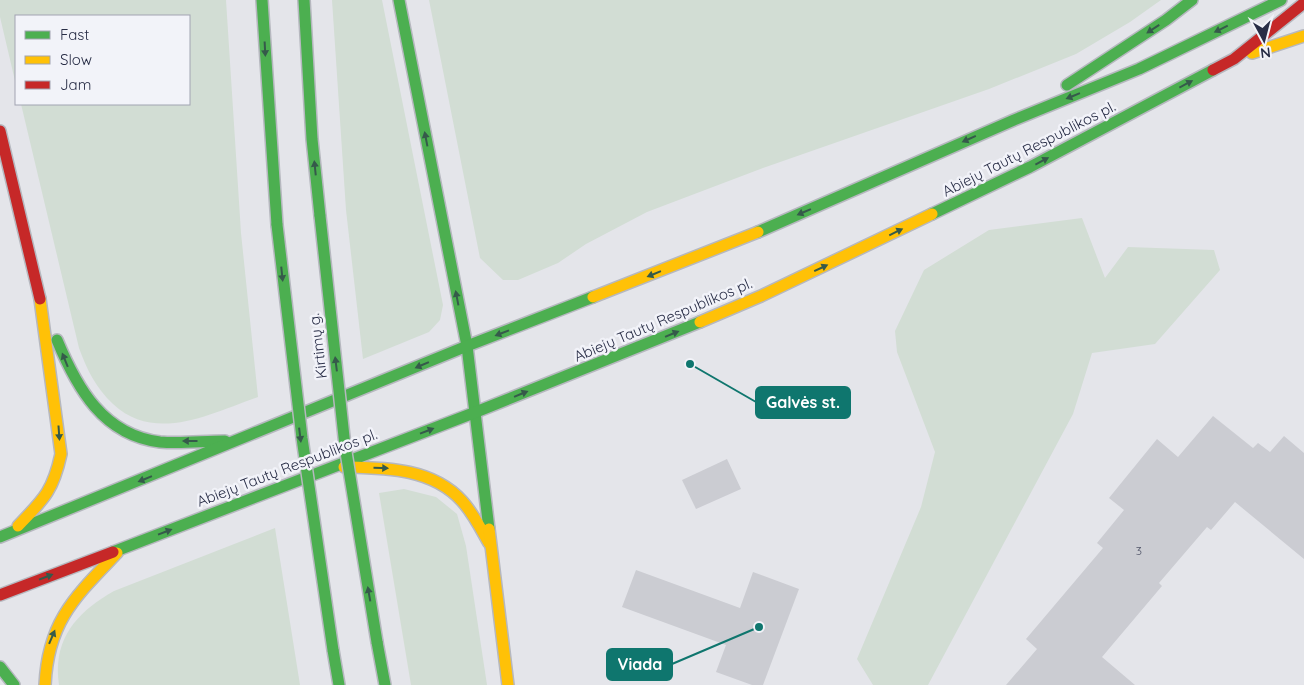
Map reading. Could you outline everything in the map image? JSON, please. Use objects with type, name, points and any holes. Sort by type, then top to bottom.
[{"type":"highway","name":"Kirtimų g.","points":[[262,0],[277,225],[292,370],[312,523],[339,685]]},
{"type":"highway","name":"Kirtimų g.","points":[[304,0],[312,139],[346,446],[385,685]]},
{"type":"highway","points":[[399,0],[467,346],[508,685]]},
{"type":"highway","points":[[1014,120],[1166,20],[1192,0]]},
{"type":"highway","name":"Abiejų Tautų Respublikos pl.","points":[[0,537],[239,441],[467,346],[729,244],[1014,120],[1139,69],[1281,0]]},
{"type":"highway","name":"Abiejų Tautų Respublikos pl.","points":[[0,595],[674,334],[852,254],[1030,167],[1234,59],[1304,3]]},
{"type":"highway","points":[[1234,59],[1304,36]]},
{"type":"highway","points":[[0,131],[40,298],[61,454],[56,478],[44,499],[12,532]]},
{"type":"highway","points":[[40,298],[68,369],[83,396],[103,418],[121,430],[141,438],[162,441],[239,441]]},
{"type":"highway","points":[[332,467],[397,469],[435,480],[461,500],[493,549]]},
{"type":"highway","points":[[45,685],[49,642],[59,621],[72,602],[119,549]]},
{"type":"highway","points":[[0,667],[14,685]]},
{"type":"shaded area","points":[[0,0],[226,0],[241,233],[258,397],[203,417],[165,424],[147,422],[130,416],[113,404],[102,392],[89,371],[79,348],[21,105],[190,105],[190,15],[15,15],[15,81],[0,17]]},
{"type":"shaded area","points":[[332,0],[382,0],[443,305],[440,320],[429,332],[363,359],[346,210]]},
{"type":"shaded area","points":[[429,0],[1161,0],[1130,22],[1076,54],[989,89],[763,168],[647,212],[586,244],[558,263],[518,280],[503,280],[480,258]]},
{"type":"shaded area","points":[[1082,218],[1105,278],[1128,247],[1214,250],[1220,270],[1155,344],[1092,353],[1073,414],[928,685],[873,685],[857,659],[921,507],[935,452],[897,352],[895,331],[924,270],[989,230]]},
{"type":"shaded area","points":[[404,489],[436,497],[457,514],[466,546],[487,685],[411,685],[379,493]]},
{"type":"shaded area","points":[[275,528],[300,685],[59,685],[59,654],[64,641],[78,618],[101,599],[114,591]]},
{"type":"building","points":[[1213,416],[1253,448],[1258,443],[1270,452],[1284,436],[1304,453],[1304,559],[1235,502],[1211,530],[1207,527],[1159,583],[1162,586],[1102,657],[1135,685],[1006,685],[1037,649],[1026,639],[1103,548],[1097,543],[1124,510],[1109,498],[1157,439],[1178,457]]},
{"type":"building","points":[[727,459],[741,489],[696,509],[682,480]]},
{"type":"building","points":[[636,570],[740,608],[753,572],[799,589],[763,685],[752,685],[716,672],[726,645],[622,607]]},
{"type":"traffic: fast","points":[[262,0],[277,225]]},
{"type":"traffic: fast","points":[[304,0],[312,139],[320,216]]},
{"type":"traffic: fast","points":[[399,0],[467,346],[489,529]]},
{"type":"traffic: fast","points":[[1067,85],[1166,20],[1192,0]]},
{"type":"traffic: fast","points":[[758,232],[1014,120],[1139,69],[1281,0]]},
{"type":"traffic: fast","points":[[932,214],[1030,167],[1213,70]]},
{"type":"traffic: fast","points":[[320,216],[345,446],[377,642]]},
{"type":"traffic: fast","points":[[277,225],[302,438],[333,650]]},
{"type":"traffic: fast","points":[[0,537],[467,346],[593,297]]},
{"type":"traffic: fast","points":[[113,552],[476,412],[700,322]]},
{"type":"traffic: fast","points":[[57,340],[83,392],[108,419],[123,430],[140,438],[160,442],[225,441]]},
{"type":"traffic: fast","points":[[377,642],[385,685]]},
{"type":"traffic: fast","points":[[333,650],[339,685]]},
{"type":"traffic: fast","points":[[0,667],[14,685]]},
{"type":"traffic: slow","points":[[1252,53],[1304,36]]},
{"type":"traffic: slow","points":[[700,322],[761,296],[932,214]]},
{"type":"traffic: slow","points":[[593,297],[758,232]]},
{"type":"traffic: slow","points":[[18,526],[35,509],[51,486],[61,454],[40,299]]},
{"type":"traffic: slow","points":[[344,467],[392,469],[423,476],[437,482],[462,501],[489,543]]},
{"type":"traffic: slow","points":[[489,529],[508,685]]},
{"type":"traffic: slow","points":[[45,685],[47,663],[52,644],[66,612],[88,583],[117,553]]},
{"type":"traffic: jam","points":[[1213,70],[1234,59],[1304,3]]},
{"type":"traffic: jam","points":[[0,131],[40,299]]},
{"type":"traffic: jam","points":[[0,595],[113,552]]},
{"type":"place","name":"Galvės st.","points":[[690,364]]},
{"type":"place","name":"Viada","points":[[759,627]]}]
